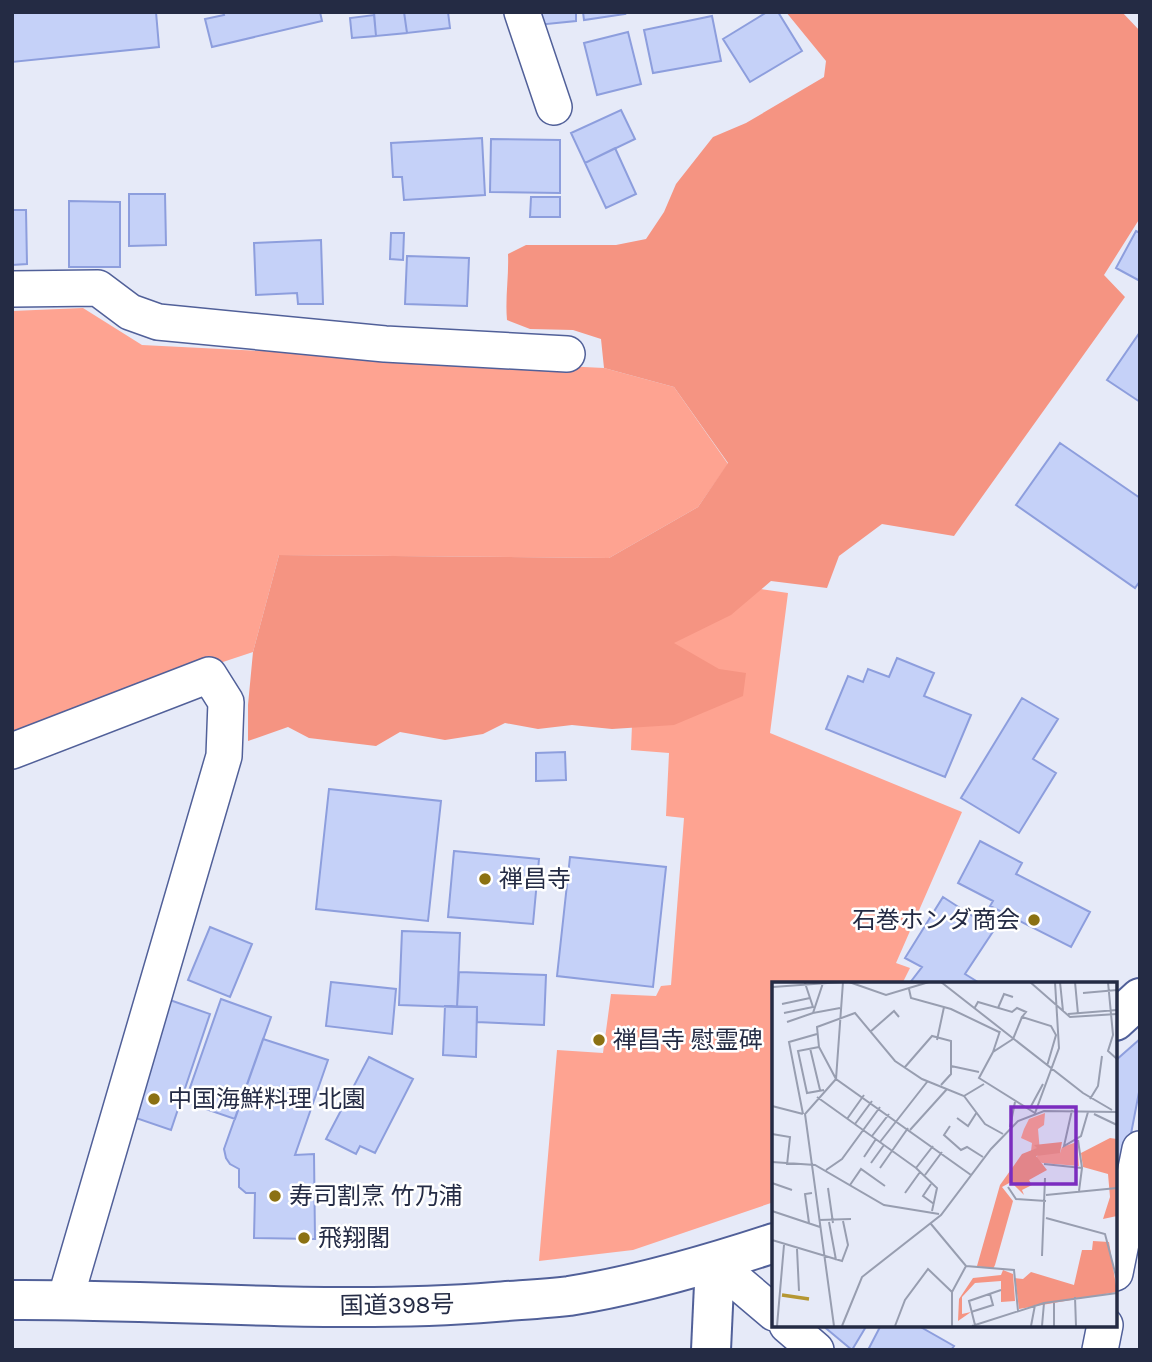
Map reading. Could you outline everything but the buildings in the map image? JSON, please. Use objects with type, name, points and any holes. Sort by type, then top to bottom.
[{"type":"main road","points":[[1117,1019],[1140,998]]},
{"type":"main road","name":"国道398号","points":[[12,1300],[373,1308],[465,1304],[578,1294],[625,1286],[772,1244]]},
{"type":"main road","points":[[711,1350],[715,1262]]},
{"type":"street","points":[[522,12],[554,107]]},
{"type":"street","points":[[12,289],[98,288],[130,312],[158,323],[385,344],[567,354]]},
{"type":"street","points":[[12,751],[209,675],[226,702],[225,756],[65,1300]]},
{"type":"street","points":[[1117,1263],[1140,1149]]},
{"type":"street","points":[[715,1262],[772,1311]]},
{"type":"street","points":[[1100,1350],[1105,1327]]},
{"type":"shaded area","points":[[786,12],[1122,12],[1140,31],[1140,218],[1104,275],[1125,297],[954,536],[882,524],[839,556],[827,588],[771,581],[731,615],[674,643],[719,669],[746,673],[743,696],[674,725],[612,729],[572,725],[538,729],[505,723],[483,734],[445,740],[400,732],[376,746],[309,738],[288,727],[248,741],[253,652],[279,555],[609,558],[698,507],[728,463],[674,387],[604,368],[601,339],[573,330],[530,329],[507,320],[508,254],[526,245],[616,245],[646,239],[664,212],[676,184],[713,137],[746,123],[824,77],[826,61]]},
{"type":"shaded area","points":[[83,308],[142,345],[604,368],[674,387],[728,464],[698,507],[609,558],[279,555],[253,652],[12,732],[12,311]]},
{"type":"shaded area","points":[[638,571],[788,593],[770,733],[962,812],[896,963],[910,968],[903,982],[772,982],[772,1203],[633,1250],[539,1261],[557,1050],[603,1053],[611,994],[656,996],[661,986],[671,985],[684,818],[666,816],[669,753],[631,750]]},
{"type":"place","name":"禅昌寺","points":[[485,879]]},
{"type":"place","name":"石巻ホンダ商会","points":[[1034,920]]},
{"type":"place","name":"禅昌寺 慰霊碑","points":[[599,1040]]},
{"type":"place","name":"中国海鮮料理 北園","points":[[154,1099]]},
{"type":"place","name":"寿司割烹 竹乃浦","points":[[275,1196]]},
{"type":"place","name":"飛翔閣","points":[[304,1238]]}]
